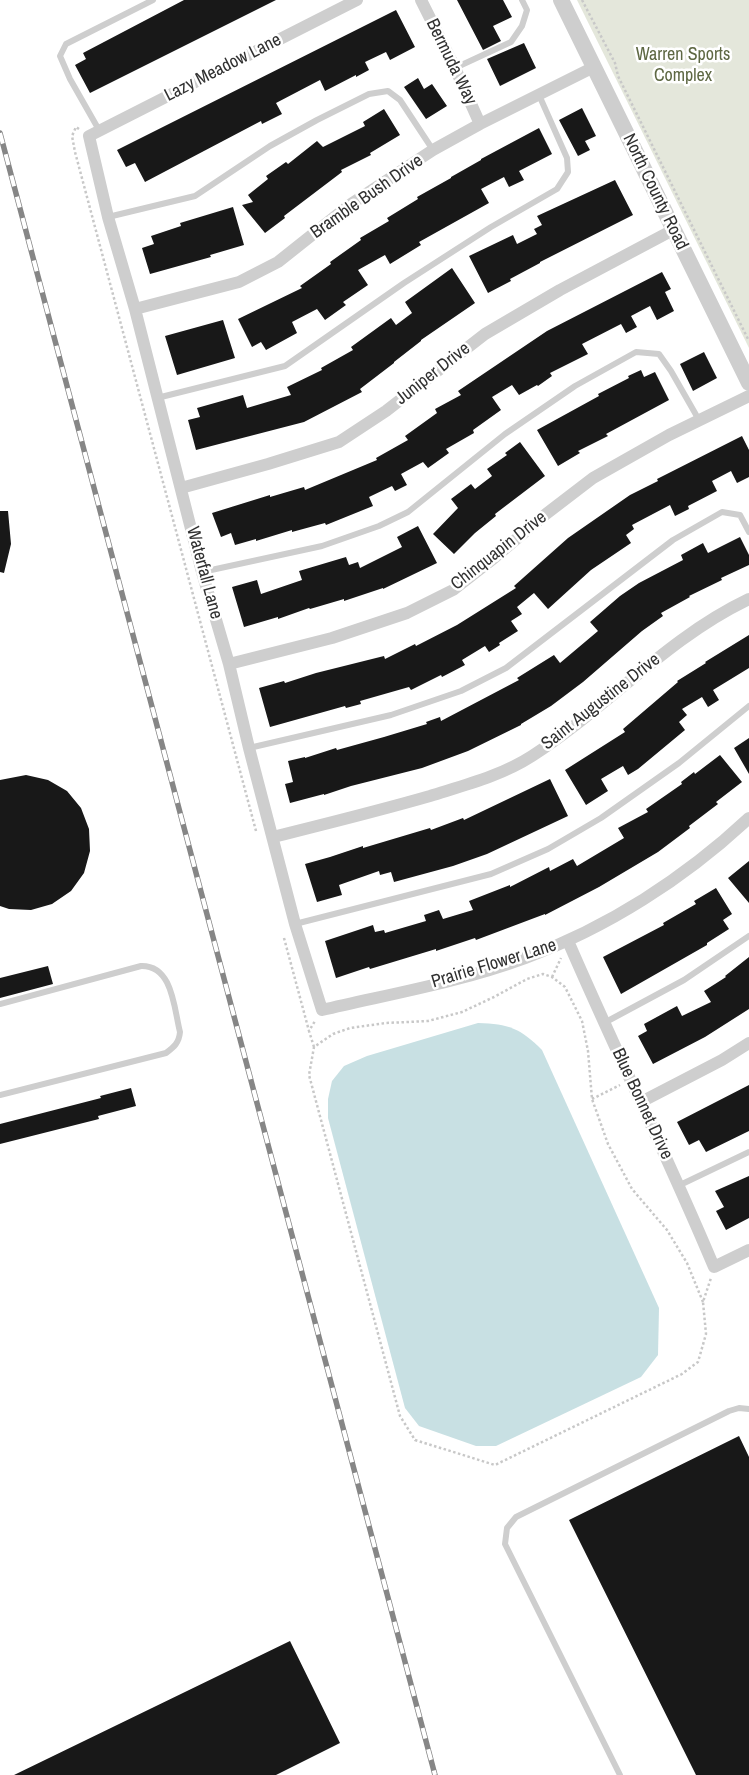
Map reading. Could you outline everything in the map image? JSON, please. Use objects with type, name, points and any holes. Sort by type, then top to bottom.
[{"type":"street","name":"Lazy Meadow Lane","points":[[94,133],[357,0]]},
{"type":"street","name":"Bermuda Way","points":[[421,0],[480,124]]},
{"type":"street","name":"North County Road","points":[[561,0],[749,384]]},
{"type":"street","name":"Bramble Bush Drive","points":[[135,310],[239,282],[278,262],[351,204],[433,150],[480,124],[594,67]]},
{"type":"street","name":"Waterfall Lane","points":[[94,133],[108,217],[135,310],[202,572],[229,664],[295,924],[322,1010]]},
{"type":"street","name":"Juniper Drive","points":[[181,488],[339,442],[386,411],[485,334],[560,290],[674,230]]},
{"type":"street","name":"Chinquapin Drive","points":[[229,664],[332,638],[407,613],[453,590],[592,478],[698,420],[749,396]]},
{"type":"street","name":"Saint Augustine Drive","points":[[272,837],[393,807],[481,781],[531,757],[597,709],[644,667],[691,632],[749,599]]},
{"type":"street","name":"Prairie Flower Lane","points":[[322,1010],[470,976],[568,941],[678,878],[749,818]]},
{"type":"street","name":"Blue Bonnet Drive","points":[[568,941],[680,1185],[714,1268]]},
{"type":"street","points":[[641,1102],[722,1060],[749,1043]]},
{"type":"street","points":[[714,1268],[749,1250]]},
{"type":"lane","points":[[94,133],[60,56],[66,44],[153,0]]},
{"type":"lane","points":[[455,68],[511,42],[522,26],[527,10],[522,0]]},
{"type":"lane","points":[[108,217],[195,196],[270,146],[369,94],[388,91],[400,100],[433,150]]},
{"type":"lane","points":[[158,398],[285,366],[404,283],[491,227],[557,189],[568,172],[567,158],[539,95]]},
{"type":"lane","points":[[202,572],[322,546],[379,526],[408,512],[505,434],[574,386],[636,352],[659,354],[671,371],[698,420]]},
{"type":"lane","points":[[249,748],[391,716],[461,691],[506,668],[673,540],[722,512],[740,515],[749,532]]},
{"type":"lane","points":[[295,924],[491,874],[548,849],[609,813],[679,763],[749,706]]},
{"type":"lane","points":[[604,1023],[684,980],[749,936]]},
{"type":"lane","points":[[0,1004],[141,966],[150,966],[158,970],[168,982],[180,1032],[179,1040],[166,1053],[0,1095]]},
{"type":"lane","points":[[680,1185],[749,1152]]},
{"type":"lane","points":[[620,1775],[505,1544],[507,1528],[516,1517],[729,1411],[739,1408],[749,1409]]},
{"type":"path","points":[[582,0],[615,63],[618,76],[749,341]]},
{"type":"path","points":[[94,133],[76,127],[72,136],[75,152],[258,840]]},
{"type":"path","points":[[284,935],[314,1047],[309,1075],[400,1416],[416,1440],[495,1465],[682,1374],[698,1362],[706,1334],[703,1302],[687,1263],[666,1230],[632,1189],[608,1144],[592,1099],[588,1051],[582,1021],[565,987],[552,977],[544,974],[527,979],[462,1012],[428,1022],[386,1023],[350,1028],[333,1034],[314,1047]]},
{"type":"path","points":[[309,1031],[322,1010]]},
{"type":"path","points":[[592,1099],[631,1080]]},
{"type":"path","points":[[703,1302],[714,1268]]},
{"type":"green space","name":"Warren Sports Complex","points":[[577,0],[749,0],[749,348]]},
{"type":"water","points":[[478,1023],[506,1026],[520,1032],[542,1050],[659,1308],[658,1355],[641,1377],[496,1446],[476,1446],[419,1426],[405,1408],[328,1118],[328,1099],[332,1081],[344,1066],[367,1056]]},
{"type":"building","points":[[184,0],[276,0],[90,93],[75,65],[86,59],[83,53]]},
{"type":"building","points":[[457,0],[503,0],[512,17],[493,26],[501,41],[483,50]]},
{"type":"building","points":[[396,10],[415,47],[390,60],[386,52],[365,62],[369,70],[325,91],[320,80],[276,103],[282,114],[262,124],[261,121],[145,182],[135,163],[126,167],[117,150]]},
{"type":"building","points":[[524,43],[536,68],[500,86],[487,59]]},
{"type":"building","points":[[418,78],[424,89],[432,84],[447,106],[426,119],[404,87]]},
{"type":"building","points":[[582,108],[596,136],[585,141],[590,150],[578,156],[559,120]]},
{"type":"building","points":[[384,109],[400,135],[370,153],[371,155],[341,170],[342,172],[284,216],[285,218],[265,233],[242,205],[253,202],[248,195],[268,179],[266,176],[286,162],[288,164],[317,141],[323,147],[365,126],[363,122]]},
{"type":"building","points":[[539,128],[552,154],[519,171],[524,180],[509,187],[504,177],[481,189],[489,203],[419,242],[421,245],[390,264],[385,255],[358,270],[368,285],[343,302],[346,305],[325,320],[317,309],[292,322],[297,333],[266,350],[261,342],[252,347],[238,319],[302,288],[300,286],[361,240],[360,238],[389,221],[387,218],[418,199],[417,197],[481,159]]},
{"type":"building","points":[[615,180],[633,215],[540,262],[488,293],[469,256],[513,235],[517,244],[537,234],[534,229],[542,225],[537,216]]},
{"type":"building","points":[[233,207],[244,245],[210,255],[211,257],[150,274],[142,248],[154,244],[151,236],[181,226],[180,223]]},
{"type":"building","points":[[452,268],[475,303],[421,340],[360,389],[362,392],[304,422],[196,450],[188,420],[200,417],[197,408],[243,395],[247,408],[291,395],[287,387],[322,370],[321,368],[353,350],[351,347],[391,318],[396,325],[412,313],[405,302]]},
{"type":"building","points":[[662,272],[671,289],[665,292],[674,311],[657,320],[650,306],[631,316],[637,327],[626,333],[621,324],[582,344],[588,354],[550,373],[552,376],[538,386],[519,395],[512,385],[492,397],[501,410],[473,430],[474,433],[446,449],[449,453],[428,468],[423,462],[401,474],[407,485],[395,491],[392,486],[369,497],[373,506],[326,525],[325,523],[292,532],[292,530],[256,541],[256,539],[235,545],[231,533],[221,537],[212,513],[270,495],[270,497],[304,487],[305,490],[377,460],[376,458],[408,440],[405,436],[437,413],[435,409],[461,395],[458,391],[547,331]]},
{"type":"building","points":[[223,320],[235,358],[177,375],[165,336]]},
{"type":"building","points":[[704,352],[717,378],[693,391],[680,364]]},
{"type":"building","points":[[641,370],[644,377],[655,372],[669,400],[606,434],[608,436],[578,451],[580,453],[558,466],[537,430],[599,396],[598,394]]},
{"type":"building","points":[[742,436],[749,450],[749,477],[737,483],[731,471],[712,481],[717,491],[688,506],[689,509],[675,516],[670,505],[632,525],[634,529],[626,535],[631,543],[591,570],[548,609],[534,593],[517,607],[522,614],[511,621],[518,631],[489,652],[485,646],[462,660],[465,665],[411,690],[409,687],[360,701],[361,704],[346,708],[345,706],[270,727],[259,688],[284,681],[285,683],[384,656],[385,659],[457,625],[516,588],[514,586],[568,538],[630,495],[658,481],[657,479]]},
{"type":"building","points":[[520,442],[545,476],[495,514],[496,516],[454,554],[433,534],[458,508],[451,499],[471,484],[475,489],[492,476],[487,469],[507,455],[505,453]]},
{"type":"building","points":[[0,511],[8,511],[11,544],[4,573],[0,572]]},
{"type":"building","points":[[418,526],[437,563],[383,589],[244,627],[232,587],[257,580],[261,594],[302,580],[299,571],[346,557],[349,565],[358,562],[360,568],[402,547],[397,537]]},
{"type":"building","points":[[740,537],[749,555],[749,565],[721,578],[722,580],[689,596],[661,613],[663,616],[642,631],[583,682],[521,725],[468,751],[422,768],[290,803],[285,784],[293,782],[288,761],[384,737],[427,724],[426,722],[440,717],[441,721],[519,680],[517,678],[554,655],[560,663],[598,631],[590,622],[620,596],[639,583],[683,560],[681,555],[703,543],[708,553]]},
{"type":"building","points":[[749,635],[749,668],[713,690],[719,700],[708,707],[702,697],[682,709],[687,715],[679,722],[685,730],[628,775],[623,766],[601,779],[608,791],[586,805],[565,770],[625,732],[623,729],[677,681]]},
{"type":"building","points":[[749,738],[749,774],[734,748]]},
{"type":"building","points":[[720,755],[742,782],[716,802],[718,804],[689,826],[690,828],[658,852],[599,887],[545,915],[476,940],[475,938],[436,951],[436,949],[370,969],[369,967],[336,978],[325,941],[373,925],[375,932],[384,930],[385,933],[426,921],[424,915],[439,910],[443,919],[473,910],[469,901],[510,885],[510,887],[549,867],[550,871],[573,859],[577,866],[624,838],[618,828],[648,812],[646,809],[682,784],[681,782],[694,772],[695,774]]},
{"type":"building","points":[[26,775],[48,780],[67,791],[81,808],[89,829],[90,851],[84,873],[71,891],[52,904],[31,910],[9,909],[0,906],[0,780]]},
{"type":"building","points":[[550,779],[568,816],[487,854],[453,866],[394,882],[391,872],[380,875],[379,871],[339,885],[342,895],[317,902],[305,864],[363,846],[363,848],[430,828],[431,830],[463,818],[464,820]]},
{"type":"building","points":[[749,861],[749,903],[728,878]]},
{"type":"building","points":[[716,888],[732,914],[723,920],[729,929],[707,943],[707,945],[621,994],[603,957],[664,925],[663,923],[696,904],[694,901]]},
{"type":"building","points":[[749,957],[749,1009],[705,1037],[653,1064],[638,1036],[647,1031],[644,1024],[677,1006],[682,1016],[711,1002],[704,991],[726,977]]},
{"type":"building","points":[[48,966],[53,984],[0,998],[0,978]]},
{"type":"building","points":[[749,1085],[749,1131],[706,1152],[699,1140],[689,1145],[677,1122]]},
{"type":"building","points":[[131,1088],[136,1106],[98,1116],[99,1119],[0,1144],[0,1124],[101,1098],[100,1096]]},
{"type":"building","points":[[749,1176],[749,1218],[726,1230],[716,1211],[724,1207],[715,1191]]},
{"type":"building","points":[[739,1436],[749,1457],[749,1775],[696,1775],[569,1520]]},
{"type":"building","points":[[290,1641],[340,1743],[276,1775],[14,1775]]},
{"type":"railway","points":[[0,133],[435,1775]]}]
